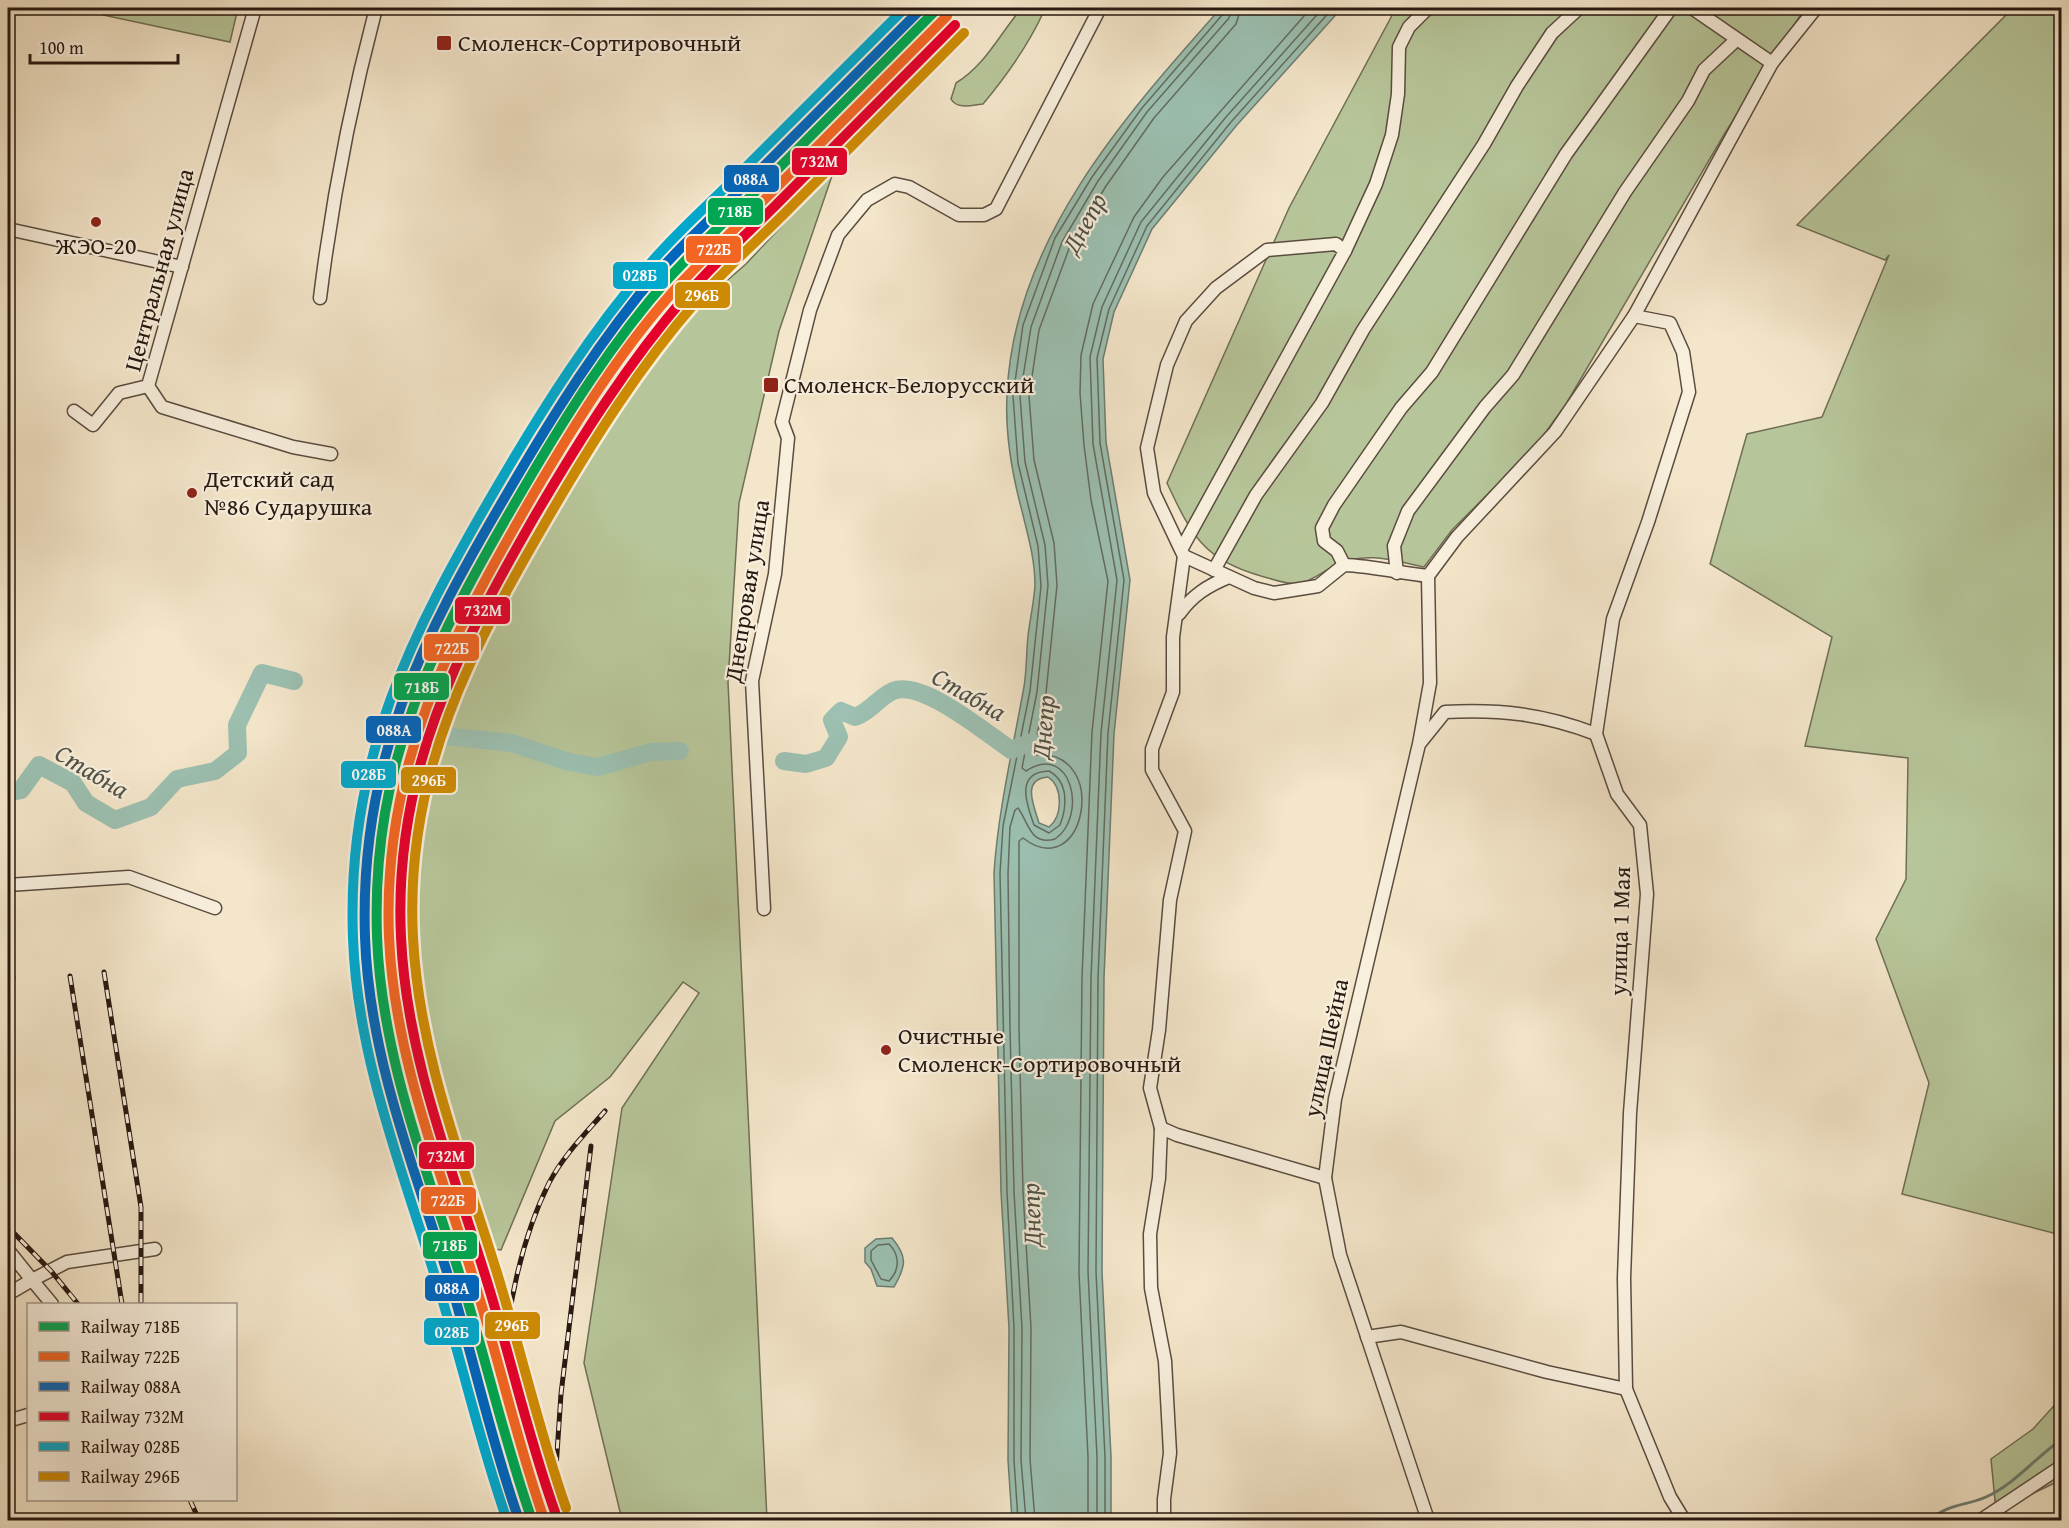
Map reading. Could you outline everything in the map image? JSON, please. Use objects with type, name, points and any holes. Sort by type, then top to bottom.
[{"type":"street","name":"Центральная улица","points":[[255,8],[148,386],[162,407],[293,447],[331,454]]},
{"type":"street","points":[[320,298],[329,226],[356,83],[376,8]]},
{"type":"street","name":"Днепровая улица","points":[[764,909],[752,681],[775,574],[788,438],[782,422],[810,310],[838,235],[867,200],[895,184],[909,187],[958,215],[984,215],[996,209],[1100,8]]},
{"type":"street","points":[[1164,1521],[1164,1499],[1170,1453],[1165,1361],[1151,1288],[1150,1234],[1159,1178],[1161,1128],[1150,1088],[1159,1030],[1170,900],[1185,831],[1152,770],[1152,749],[1173,692],[1173,637],[1183,553],[1345,251],[1376,184],[1392,135],[1398,94],[1399,47],[1409,27],[1428,8]]},
{"type":"street","points":[[1214,570],[1256,495],[1322,403],[1363,330],[1472,164],[1523,77],[1552,33],[1579,8]]},
{"type":"street","points":[[1344,565],[1337,551],[1324,541],[1322,528],[1334,505],[1401,408],[1432,372],[1566,154],[1671,8]]},
{"type":"street","points":[[1692,8],[1772,63]]},
{"type":"street","points":[[1802,26],[1803,8]]},
{"type":"street","points":[[1345,251],[1336,244],[1267,249],[1216,288],[1186,321],[1167,365],[1147,447],[1154,493],[1183,553],[1254,588],[1274,593],[1318,586],[1344,565],[1374,566],[1397,573],[1428,576],[1457,537],[1555,432],[1634,316],[1772,63],[1816,8]]},
{"type":"street","points":[[1397,573],[1394,546],[1408,512],[1529,351],[1625,192],[1688,101],[1704,70],[1736,40]]},
{"type":"street","points":[[8,229],[182,267]]},
{"type":"street","name":"улица 1 Мая","points":[[1634,316],[1670,323],[1683,352],[1689,392],[1648,522],[1613,619],[1596,734],[1617,794],[1640,825],[1647,894],[1630,1113],[1624,1278],[1626,1389],[1671,1497],[1684,1521]]},
{"type":"street","points":[[74,411],[93,425],[119,393],[148,386]]},
{"type":"street","name":"улица Шейна","points":[[1428,576],[1430,683],[1419,744],[1335,1099],[1325,1178],[1340,1255],[1428,1521]]},
{"type":"street","points":[[1176,618],[1191,598],[1207,586],[1229,577]]},
{"type":"street","points":[[1419,744],[1445,712],[1504,711],[1560,720],[1596,734]]},
{"type":"street","points":[[8,885],[129,877],[215,908]]},
{"type":"street","points":[[1161,1128],[1177,1135],[1325,1178]]},
{"type":"street","points":[[8,1294],[67,1262],[155,1249]]},
{"type":"street","points":[[8,1250],[50,1303]]},
{"type":"street","points":[[1367,1337],[1401,1332],[1547,1372],[1626,1389]]},
{"type":"street","points":[[8,1421],[27,1415]]},
{"type":"street","points":[[1980,1521],[2061,1466]]},
{"type":"shaded area","points":[[105,8],[238,8],[230,42],[103,15]]},
{"type":"shaded area","points":[[1022,8],[1043,8],[1044,11],[1009,71],[983,104],[957,105],[951,99],[956,83],[967,76],[984,58]]},
{"type":"shaded area","points":[[1396,8],[1805,8],[1725,133],[1566,404],[1535,447],[1452,530],[1424,567],[1381,558],[1359,558],[1338,564],[1302,583],[1288,583],[1241,570],[1212,553],[1192,531],[1167,483],[1289,208]]},
{"type":"shaded area","points":[[2002,8],[2062,8],[2061,1235],[1902,1194],[1929,1083],[1876,939],[1906,879],[1908,758],[1805,746],[1832,637],[1710,564],[1747,434],[1822,417],[1889,255],[1885,260],[1797,225],[2008,13]]},
{"type":"shaded area","points":[[834,170],[779,331],[739,503],[728,682],[767,1520],[622,1520],[584,1363],[622,1108],[699,993],[683,982],[610,1077],[555,1121],[501,1250],[481,1247],[439,1189],[416,1116],[385,949],[382,910],[394,807],[404,756],[427,686],[524,502],[580,452],[638,358],[746,264]]},
{"type":"shaded area","points":[[2061,1398],[2061,1480],[1996,1511],[1991,1459],[2033,1429]]},
{"type":"water","name":"Днепр","points":[[1221,8],[1342,8],[1236,126],[1152,229],[1114,312],[1103,359],[1106,442],[1130,580],[1114,734],[1104,978],[1102,1272],[1111,1457],[1111,1520],[1012,1520],[1008,1460],[1009,1328],[1001,1192],[994,873],[1002,805],[1026,671],[1035,585],[1031,548],[1010,453],[1007,395],[1014,339],[1029,285],[1052,234],[1080,185],[1112,138]],"holes":[[[1048,777],[1059,794],[1059,809],[1054,822],[1049,827],[1039,823],[1032,788],[1034,783],[1040,779]]]},
{"type":"water","points":[[892,1238],[903,1256],[903,1267],[894,1287],[877,1286],[871,1269],[865,1262],[865,1248],[876,1239]]},
{"type":"waterway","name":"Стабна","points":[[8,792],[21,790],[39,765],[73,783],[86,803],[115,820],[151,807],[177,779],[215,771],[238,753],[237,725],[262,673],[294,681]]},
{"type":"waterway","name":"Стабна","points":[[784,761],[806,764],[826,758],[839,737],[832,720],[841,711],[855,717],[893,691],[905,689],[920,693],[954,710],[1011,750],[1032,742]]},
{"type":"waterway","name":"Стабна","points":[[424,734],[512,743],[569,762],[598,767],[651,752],[680,751]]},
{"type":"waterway","points":[[1930,1520],[1944,1510],[1997,1492],[2062,1439]]},
{"type":"railway","points":[[104,972],[141,1207],[141,1303]]},
{"type":"railway","points":[[70,976],[122,1303]]},
{"type":"railway","points":[[518,1452],[509,1404],[506,1352],[511,1302],[523,1251],[549,1183],[568,1154],[605,1111]]},
{"type":"railway","points":[[563,1520],[556,1468],[561,1394],[591,1146]]},
{"type":"railway","points":[[8,1227],[51,1271],[77,1303]]},
{"type":"railway","points":[[190,1501],[199,1520]]},
{"type":"rail line","name":"028Б","points":[[507,1520],[488,1463],[448,1318],[384,1116],[363,1028],[356,983],[353,938],[354,873],[360,813],[373,755],[390,700],[438,593],[515,456],[550,399],[607,317],[669,242],[905,8]]},
{"type":"rail line","name":"088А","points":[[519,1520],[500,1463],[452,1288],[396,1115],[375,1027],[368,982],[365,937],[366,873],[373,814],[385,757],[402,703],[423,651],[449,598],[525,463],[560,406],[617,323],[669,260],[922,8]]},
{"type":"rail line","name":"718Б","points":[[532,1520],[461,1279],[407,1110],[387,1024],[380,980],[377,936],[378,872],[385,813],[398,757],[415,703],[462,598],[538,463],[609,354],[648,302],[680,266],[938,8]]},
{"type":"rail line","name":"722Б","points":[[543,1516],[482,1307],[420,1109],[399,1024],[389,937],[390,875],[397,816],[410,760],[427,706],[449,653],[475,601],[549,468],[619,359],[691,272],[947,16]]},
{"type":"rail line","name":"732М","points":[[555,1512],[494,1305],[432,1109],[411,1024],[401,937],[401,878],[408,821],[419,768],[456,665],[480,615],[553,486],[624,375],[664,322],[706,274],[955,25]]},
{"type":"rail line","name":"296Б","points":[[566,1508],[547,1450],[497,1273],[444,1108],[424,1024],[413,938],[413,878],[420,821],[432,767],[449,714],[470,663],[495,612],[601,430],[655,352],[728,268],[964,33]]},
{"type":"place","name":"Смоленск-Сортировочный","points":[[444,43]]},
{"type":"place","name":"ЖЭО-20","points":[[96,222]]},
{"type":"place","name":"Смоленск-Белорусский","points":[[771,385]]},
{"type":"place","name":"Детский сад №86 Сударушка","points":[[192,493]]},
{"type":"place","name":"Очистные Смоленск-Сортировочный","points":[[886,1050]]}]
